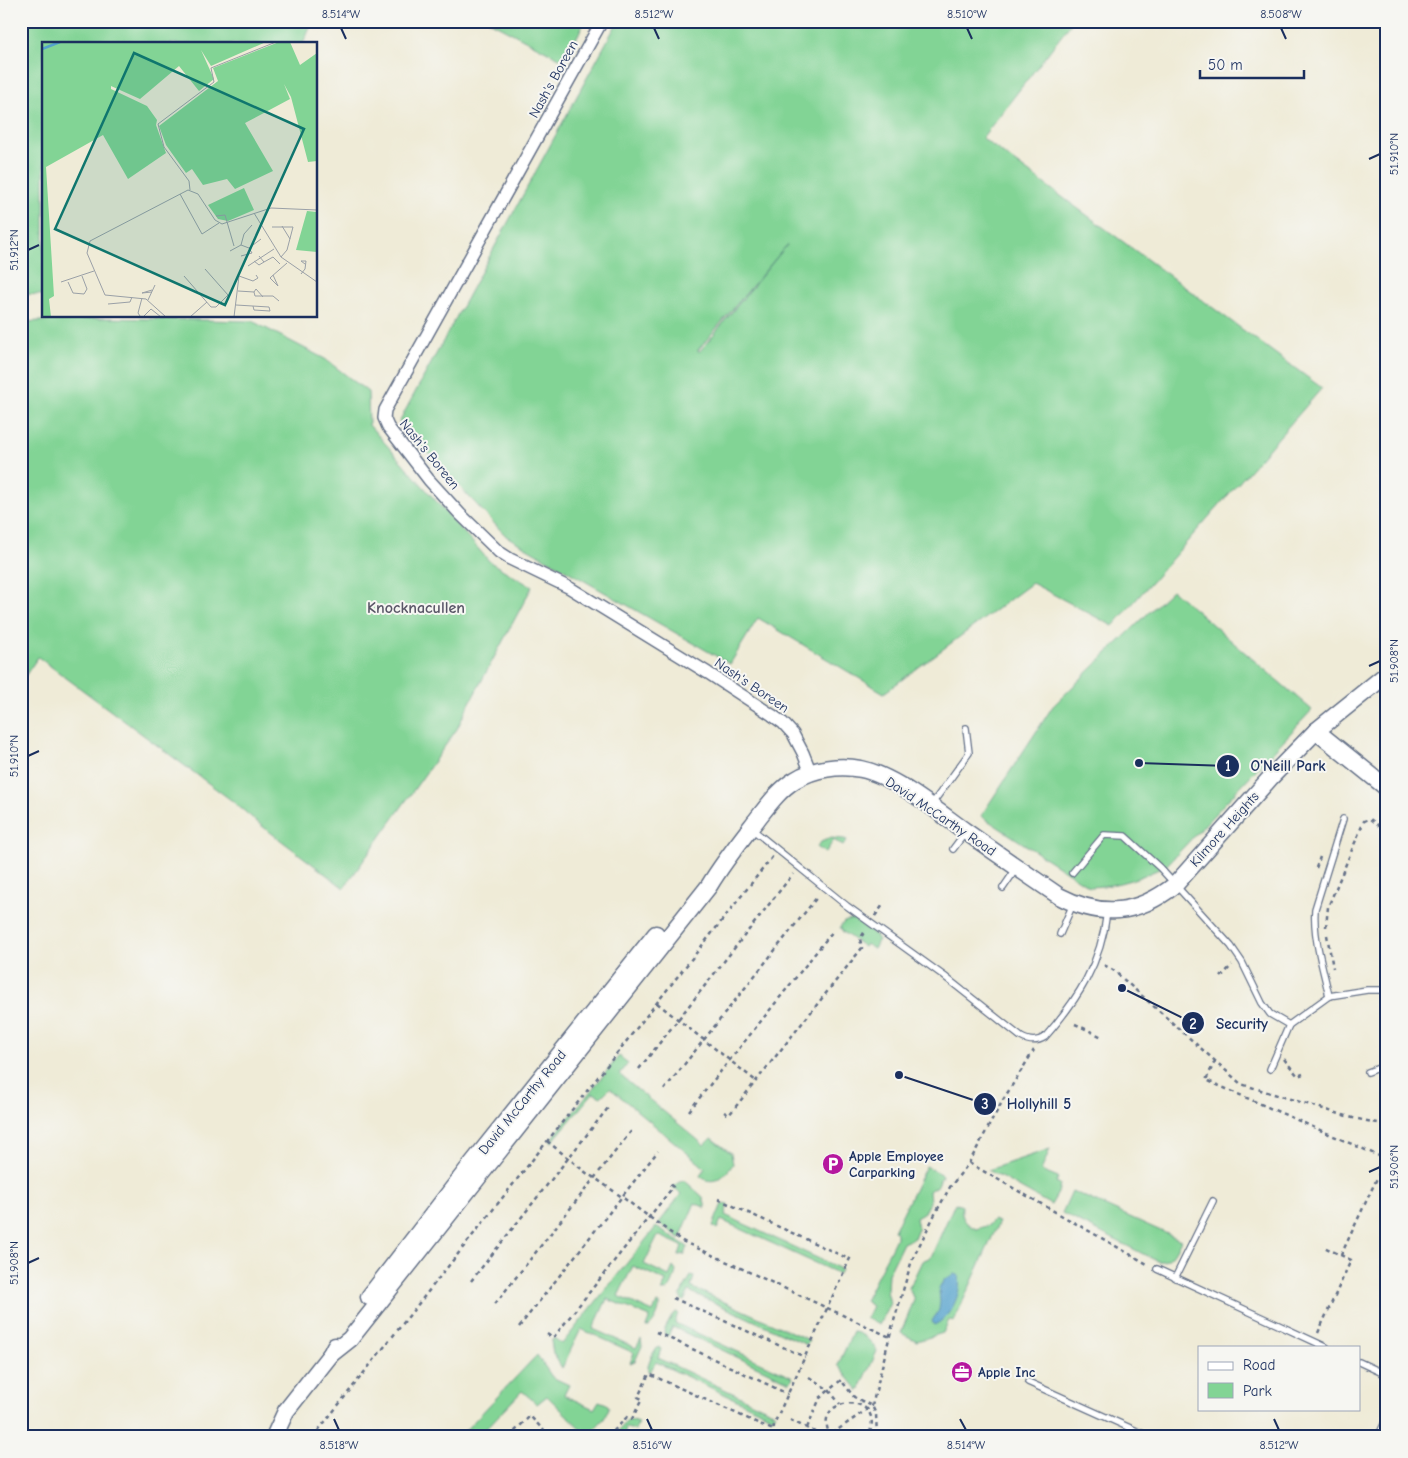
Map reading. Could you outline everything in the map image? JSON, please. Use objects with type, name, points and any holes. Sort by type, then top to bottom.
[{"type":"street","name":"Nash's Boreen","points":[[602,21],[385,410],[384,418],[388,427],[430,480],[466,520],[499,552],[570,588],[772,715],[783,723],[792,734],[803,753],[811,773]]},
{"type":"street","name":"Kilmore Heights","points":[[1175,885],[1271,777],[1316,731],[1387,674]]},
{"type":"street","points":[[1316,731],[1387,788]]},
{"type":"street","name":"David McCarthy Road","points":[[274,1437],[280,1420],[331,1354],[342,1331],[479,1155],[701,879],[725,859],[787,785],[811,773],[845,767],[862,769],[885,778],[931,807],[1059,896],[1074,904],[1107,911],[1120,910],[1157,898],[1175,885]]},
{"type":"lane","points":[[931,807],[968,753],[966,728]]},
{"type":"lane","points":[[1329,996],[1316,929],[1315,909],[1343,819]]},
{"type":"lane","points":[[750,828],[869,923],[944,976],[1021,1037],[1030,1041],[1040,1040],[1045,1037],[1077,997],[1090,974],[1095,960],[1106,925],[1107,911]]},
{"type":"lane","points":[[953,849],[966,832]]},
{"type":"lane","points":[[1072,873],[1104,835],[1125,836],[1160,868],[1231,946],[1242,962],[1262,1003],[1270,1014],[1289,1025]]},
{"type":"lane","points":[[1003,888],[1017,868]]},
{"type":"lane","points":[[1060,934],[1074,904]]},
{"type":"lane","points":[[1270,1068],[1289,1025],[1329,996],[1367,990],[1387,990]]},
{"type":"lane","points":[[1368,1072],[1387,1065]]},
{"type":"lane","points":[[1175,1278],[1213,1201]]},
{"type":"lane","points":[[1157,1269],[1324,1346]]},
{"type":"lane","points":[[1360,1362],[1387,1375]]},
{"type":"lane","points":[[1028,1382],[1150,1437]]},
{"type":"lane","points":[[1378,1437],[1387,1418]]},
{"type":"path","points":[[1215,24],[1218,21]]},
{"type":"path","points":[[1326,984],[1332,978],[1334,966],[1326,932],[1328,907],[1364,821],[1370,819],[1387,832]]},
{"type":"path","points":[[313,1437],[778,850]]},
{"type":"path","points":[[639,1069],[798,867]]},
{"type":"path","points":[[664,1090],[824,888]]},
{"type":"path","points":[[724,1112],[729,1115],[862,948],[860,939],[869,923]]},
{"type":"path","points":[[689,1111],[833,931]]},
{"type":"path","points":[[1095,960],[1113,970],[1241,1084],[1353,1118],[1387,1125]]},
{"type":"path","points":[[1221,977],[1233,961],[1236,968]]},
{"type":"path","points":[[657,1003],[756,1082]]},
{"type":"path","points":[[1075,1024],[1102,1037]]},
{"type":"path","points":[[790,1420],[825,1437],[831,1436],[872,1406],[912,1260],[950,1187],[969,1163],[1003,1100],[1040,1040]]},
{"type":"path","points":[[1275,1057],[1284,1059],[1298,1076],[1303,1074]]},
{"type":"path","points":[[1215,1061],[1206,1080],[1386,1159],[1341,1255]]},
{"type":"path","points":[[471,1281],[608,1108]]},
{"type":"path","points":[[495,1304],[633,1130]]},
{"type":"path","points":[[547,1141],[589,1175],[682,1241],[890,1337]]},
{"type":"path","points":[[519,1327],[658,1151]]},
{"type":"path","points":[[969,1163],[1157,1269]]},
{"type":"path","points":[[547,1334],[553,1338],[673,1187],[668,1182]]},
{"type":"path","points":[[718,1199],[849,1259]]},
{"type":"path","points":[[1314,1341],[1351,1260],[1324,1247]]},
{"type":"path","points":[[773,1437],[774,1424],[852,1254]]},
{"type":"path","points":[[673,1298],[804,1357]]},
{"type":"path","points":[[656,1332],[788,1394]]},
{"type":"path","points":[[608,1437],[627,1417],[632,1419],[642,1398],[638,1397],[649,1374],[773,1430]]},
{"type":"path","points":[[809,1377],[829,1390],[840,1404]]},
{"type":"path","points":[[806,1428],[820,1398],[841,1380],[854,1397],[872,1406],[876,1414],[876,1437]]},
{"type":"path","points":[[831,1436],[827,1421],[834,1408],[840,1404],[854,1402],[866,1410],[872,1423],[868,1437]]},
{"type":"path","points":[[509,1437],[530,1416],[550,1437]]},
{"type":"green space","points":[[21,21],[313,21],[304,42],[42,42],[42,295],[21,294]]},
{"type":"green space","points":[[489,21],[585,21],[565,61]]},
{"type":"green space","points":[[618,21],[1073,21],[982,138],[1322,388],[1113,626],[1032,583],[884,693],[758,618],[730,664],[506,536],[399,422]],"holes":[[[787,245],[700,351],[698,350]]]},
{"type":"green space","points":[[104,318],[252,321],[325,359],[368,392],[369,425],[490,562],[532,587],[457,729],[344,888],[231,800],[38,657],[21,682],[21,322]]},
{"type":"green space","points":[[1172,590],[1312,710],[1166,866],[1129,881],[1090,887],[981,816],[1053,706]]},
{"type":"green space","points":[[830,838],[847,840],[843,846],[834,840],[825,853],[817,847],[821,842]]},
{"type":"green space","points":[[854,919],[875,935],[878,941],[874,949],[866,944],[864,947],[843,932],[840,927],[844,922]]},
{"type":"green space","points":[[619,1056],[628,1063],[620,1075],[704,1145],[711,1138],[731,1153],[733,1164],[726,1173],[718,1179],[710,1181],[700,1176],[705,1168],[610,1088],[601,1097],[593,1093],[552,1142],[550,1141]]},
{"type":"green space","points":[[1050,1149],[1041,1171],[1058,1178],[1056,1182],[1060,1184],[1058,1193],[1051,1205],[988,1170]]},
{"type":"green space","points":[[926,1166],[942,1175],[938,1185],[929,1191],[930,1201],[923,1214],[916,1218],[918,1228],[914,1238],[903,1243],[888,1274],[887,1291],[890,1303],[879,1325],[866,1318],[872,1306],[865,1301],[896,1238],[894,1231]]},
{"type":"green space","points":[[681,1181],[685,1181],[703,1197],[706,1208],[695,1203],[680,1238],[659,1223],[681,1194],[673,1188]]},
{"type":"green space","points":[[1072,1191],[1181,1240],[1175,1252],[1166,1260],[1157,1261],[1062,1213]]},
{"type":"green space","points":[[955,1203],[962,1206],[964,1220],[976,1229],[989,1225],[993,1220],[999,1222],[954,1321],[949,1320],[943,1333],[917,1341],[901,1333],[914,1300],[909,1288],[922,1261],[931,1257]]},
{"type":"green space","points":[[722,1204],[728,1205],[725,1215],[841,1269],[839,1274],[721,1220],[717,1229],[713,1226]]},
{"type":"green space","points":[[656,1227],[688,1247],[685,1254],[679,1255],[682,1246],[658,1235],[644,1264],[669,1276],[673,1267],[676,1271],[672,1284],[668,1289],[662,1291],[666,1281],[633,1266],[618,1296],[653,1312],[657,1303],[659,1304],[659,1310],[655,1319],[649,1327],[646,1327],[650,1317],[607,1299],[593,1329],[636,1348],[641,1339],[642,1346],[635,1361],[630,1363],[634,1353],[581,1329],[562,1368],[553,1353],[551,1341],[554,1338],[562,1344]]},
{"type":"green space","points":[[691,1276],[694,1277],[691,1287],[809,1340],[807,1345],[689,1291],[684,1301],[682,1300],[680,1295]]},
{"type":"green space","points":[[676,1312],[678,1313],[675,1323],[793,1377],[790,1382],[673,1327],[668,1336],[665,1335],[664,1331]]},
{"type":"green space","points":[[853,1332],[864,1336],[877,1351],[859,1391],[838,1365]]},
{"type":"green space","points":[[659,1347],[661,1349],[658,1358],[775,1413],[773,1417],[656,1362],[650,1372],[648,1371],[651,1358]]},
{"type":"green space","points":[[537,1355],[552,1377],[569,1385],[564,1395],[594,1409],[599,1401],[607,1404],[609,1408],[604,1419],[586,1437],[580,1437],[584,1432],[547,1396],[537,1404],[522,1391],[478,1437],[459,1437]]},
{"type":"green space","points":[[629,1419],[638,1422],[635,1430],[626,1428],[623,1437],[613,1437]]},
{"type":"water","points":[[954,1274],[959,1276],[957,1297],[946,1317],[934,1325],[932,1321],[939,1310],[939,1289],[944,1280]]},
{"type":"place","name":"O'Neill Park","points":[[1139,763]]},
{"type":"place","name":"Security","points":[[1122,988]]},
{"type":"place","name":"Hollyhill 5","points":[[899,1075]]},
{"type":"place","name":"Apple Employee Carparking","points":[[833,1164]]},
{"type":"place","name":"Apple Inc","points":[[962,1372]]},
{"type":"district","name":"Knocknacullen","points":[[416,607]]}]
